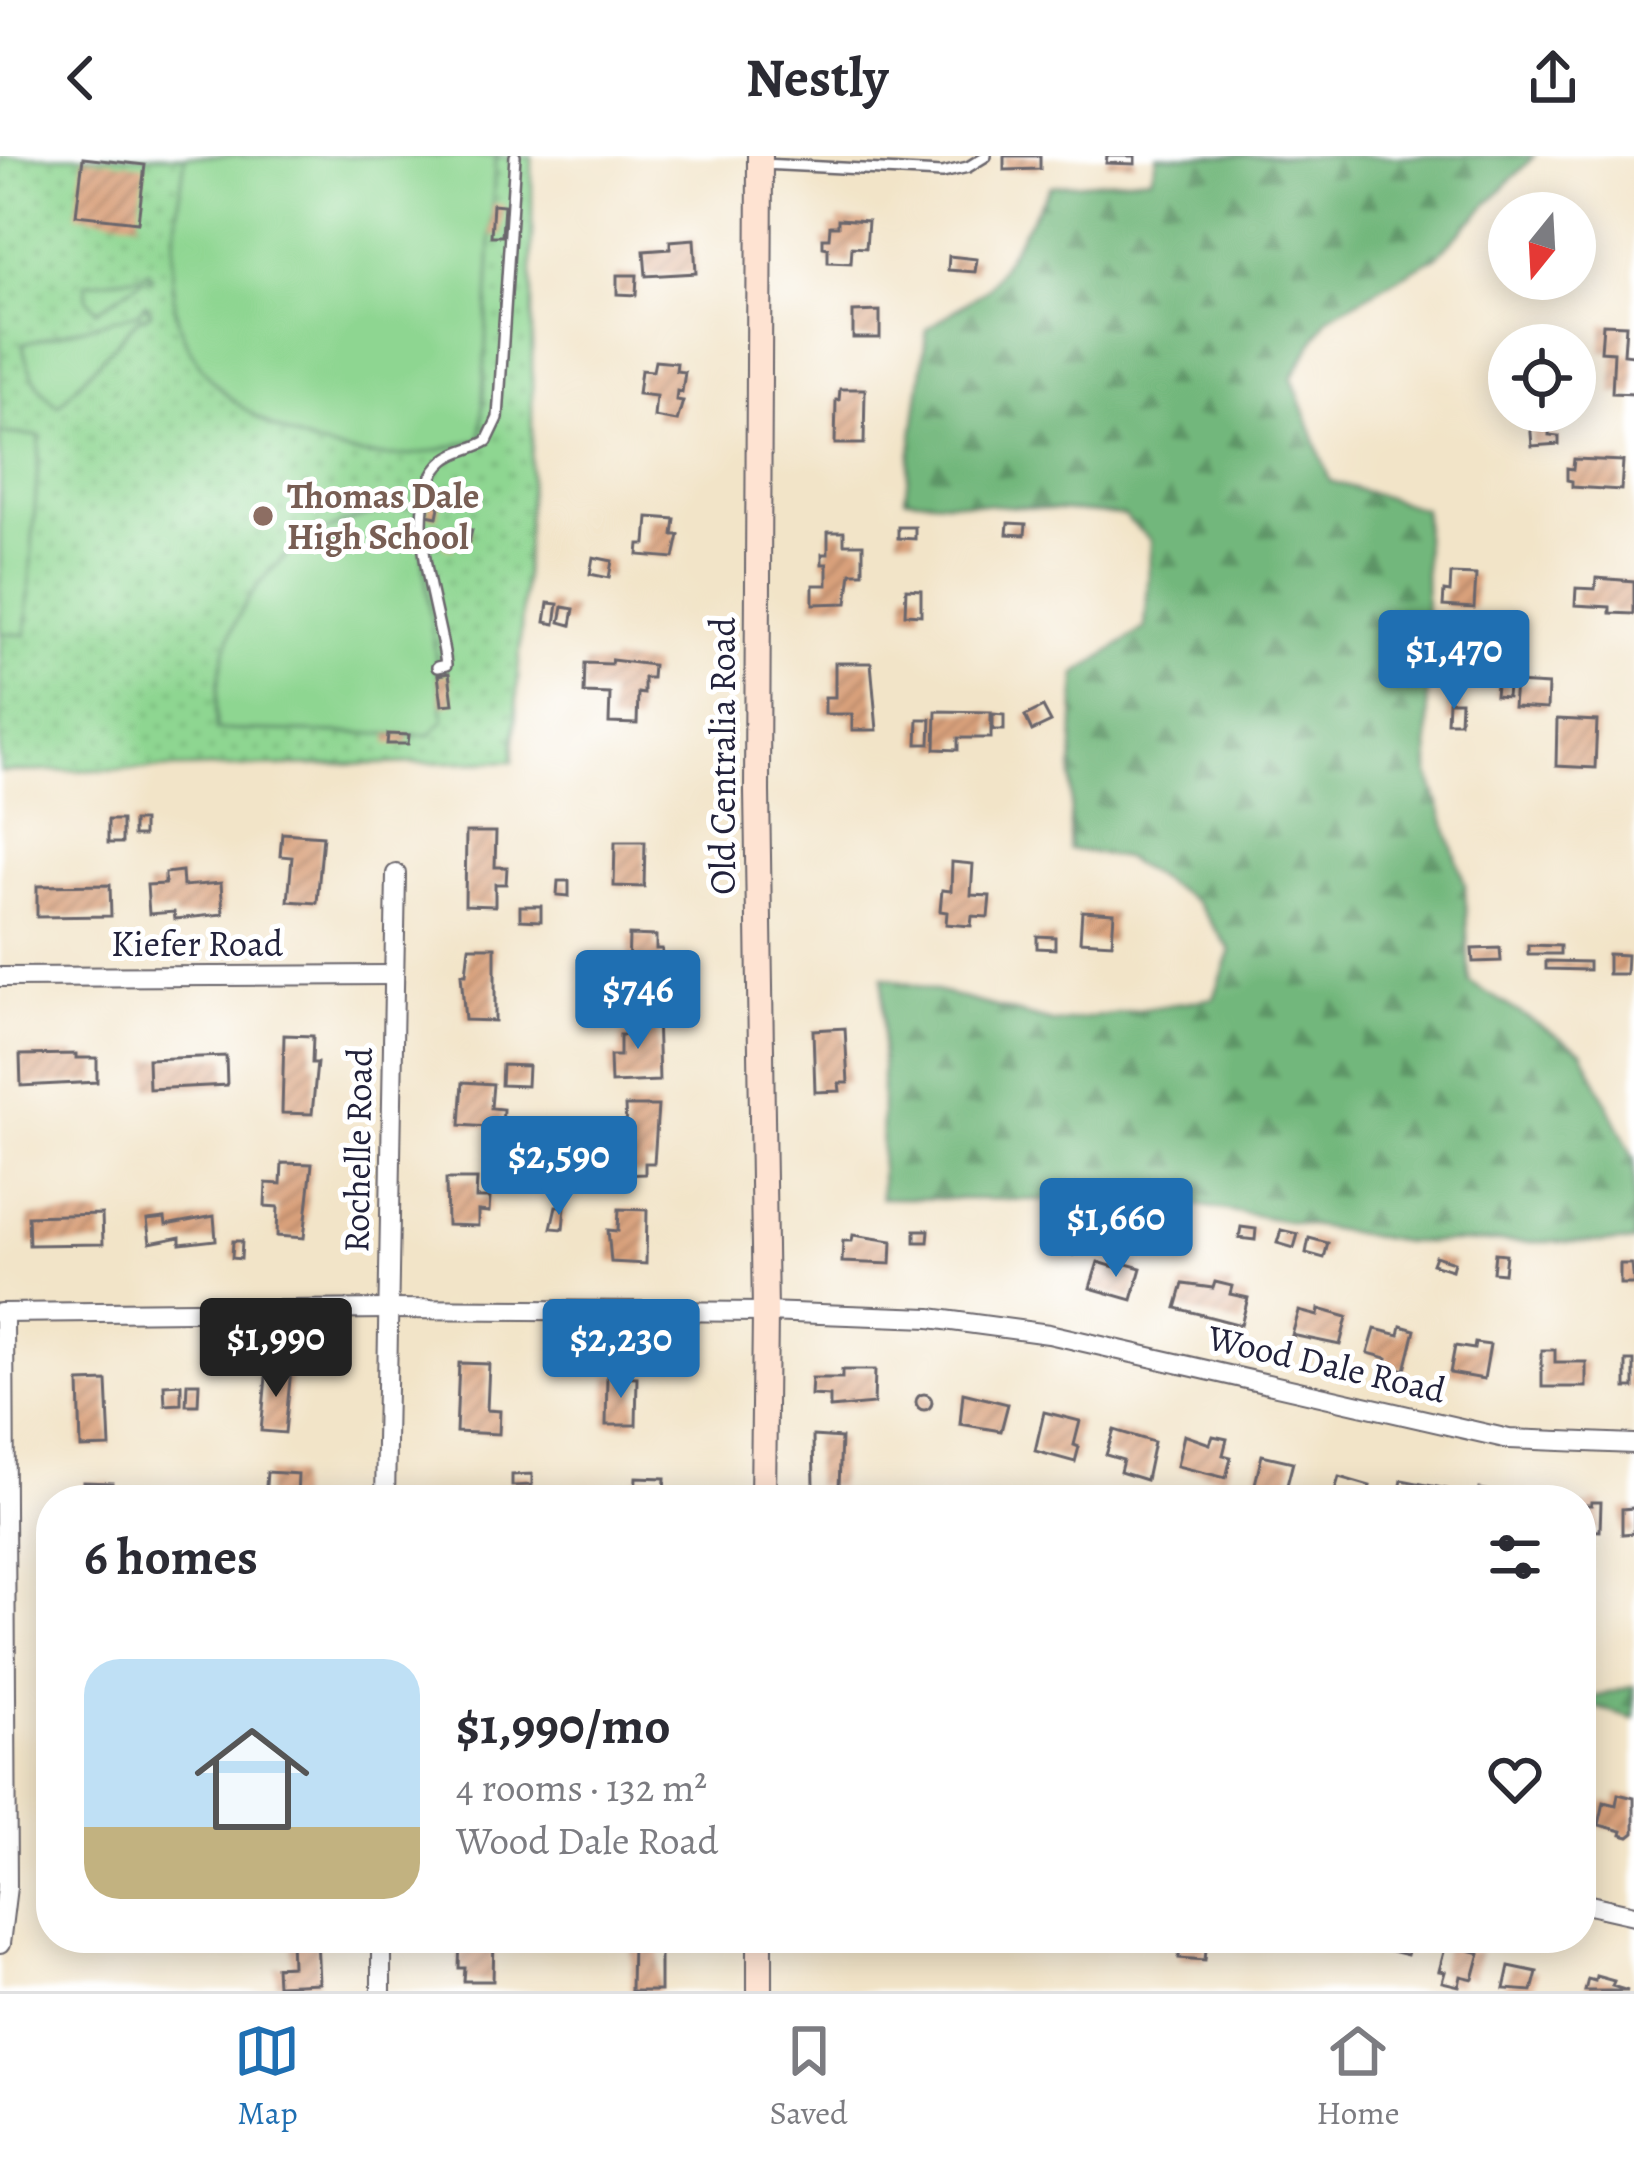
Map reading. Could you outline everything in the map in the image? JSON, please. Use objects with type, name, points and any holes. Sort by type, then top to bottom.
[{"type":"street","name":"Old Centralia Road","points":[[760,160],[757,791],[763,1485]]},
{"type":"street","name":"Rochelle Road","points":[[385,1485],[396,874]]},
{"type":"street","name":"Kiefer Road","points":[[0,977],[394,975]]},
{"type":"street","name":"Wood Dale Road","points":[[2,1312],[870,1314],[990,1324],[1509,1438],[1634,1444]]},
{"type":"street","points":[[0,1944],[7,1887],[2,1312]]},
{"type":"street","points":[[1596,1906],[1634,1915]]},
{"type":"street","points":[[381,1953],[381,1991]]},
{"type":"street","points":[[760,1953],[760,1991]]},
{"type":"lane","points":[[437,667],[446,665],[425,544],[424,491],[442,462],[487,441],[498,418],[515,156]]},
{"type":"lane","points":[[760,160],[942,173],[968,167],[986,156]]},
{"type":"green space","name":"Thomas Dale High School","points":[[0,156],[532,156],[532,447],[513,761],[0,772]]},
{"type":"green space","points":[[185,156],[500,156],[495,160],[481,438],[413,454],[357,454],[290,435],[230,397],[187,344],[176,312],[173,254]]},
{"type":"green space","points":[[1157,156],[1534,156],[1499,192],[1488,192],[1488,203],[1437,256],[1328,317],[1292,378],[1330,481],[1424,509],[1429,774],[1465,885],[1469,982],[1582,1051],[1634,1159],[1634,1242],[1405,1242],[1180,1202],[881,1198],[883,977],[1056,1023],[1214,998],[1231,950],[1195,901],[1124,858],[1069,849],[1076,674],[1145,628],[1151,541],[1123,515],[905,498],[927,329],[988,288],[1051,186],[1151,177]]},
{"type":"green space","points":[[148,271],[152,278],[97,311],[87,298],[86,283]]},
{"type":"green space","points":[[145,304],[151,312],[141,316],[58,406],[34,378],[23,344],[138,313]]},
{"type":"green space","points":[[0,433],[40,436],[26,635],[0,633]]},
{"type":"green space","points":[[416,506],[444,720],[430,735],[216,730],[228,642],[244,605],[267,574],[330,529]]},
{"type":"green space","points":[[1634,1686],[1634,1718],[1596,1707],[1596,1697]]},
{"type":"building","points":[[1004,156],[1040,156],[1040,169],[1004,170]]},
{"type":"building","points":[[1107,156],[1135,156],[1135,164],[1106,163]]},
{"type":"building","points":[[83,158],[145,165],[138,222],[76,215]]},
{"type":"building","points":[[493,204],[504,205],[502,236],[491,236]]},
{"type":"building","points":[[838,219],[868,221],[866,248],[852,247],[851,263],[828,262],[828,248],[823,247],[823,238],[829,238],[830,226],[838,226]]},
{"type":"building","points":[[694,239],[696,273],[646,276],[644,251],[670,249],[670,241]]},
{"type":"building","points":[[949,256],[977,259],[975,272],[948,270]]},
{"type":"building","points":[[617,275],[637,275],[636,295],[617,294]]},
{"type":"building","points":[[880,311],[880,338],[853,338],[853,312]]},
{"type":"building","points":[[1603,324],[1626,325],[1624,354],[1634,355],[1634,394],[1612,393],[1614,352],[1601,351]]},
{"type":"building","points":[[655,361],[677,363],[676,371],[685,372],[682,392],[677,391],[676,400],[683,401],[677,421],[654,417],[656,396],[638,394],[641,370],[653,371]]},
{"type":"building","points":[[840,389],[865,389],[864,444],[835,444]]},
{"type":"building","points":[[1531,432],[1559,436],[1559,444],[1532,446]]},
{"type":"building","points":[[1574,459],[1623,461],[1621,490],[1572,487],[1567,468],[1573,469]]},
{"type":"building","points":[[433,489],[442,492],[437,517],[427,515]]},
{"type":"building","points":[[648,517],[675,519],[673,535],[679,535],[674,558],[638,555],[639,544],[646,544]]},
{"type":"building","points":[[1008,523],[1026,524],[1025,535],[1007,534]]},
{"type":"building","points":[[462,527],[472,530],[469,542],[459,539]]},
{"type":"building","points":[[898,527],[915,527],[915,539],[898,538]]},
{"type":"building","points":[[446,532],[456,535],[453,550],[443,547]]},
{"type":"building","points":[[828,532],[844,532],[844,544],[863,544],[863,573],[851,573],[847,603],[813,604],[813,585],[827,585],[822,554],[828,554]]},
{"type":"building","points":[[593,557],[612,561],[609,578],[590,574]]},
{"type":"building","points":[[1451,574],[1476,575],[1474,608],[1443,606]]},
{"type":"building","points":[[1596,578],[1634,581],[1634,614],[1575,605],[1576,588],[1595,589]]},
{"type":"building","points":[[906,589],[921,590],[921,615],[905,614]]},
{"type":"building","points":[[548,603],[558,604],[555,624],[545,622]]},
{"type":"building","points":[[563,607],[574,609],[571,625],[560,622]]},
{"type":"building","points":[[612,660],[653,665],[652,678],[644,678],[644,694],[638,693],[637,724],[609,723],[610,694],[584,693],[585,663],[611,664]]},
{"type":"building","points":[[835,663],[871,663],[877,730],[852,730],[852,714],[825,714],[825,697],[835,697]]},
{"type":"building","points":[[449,673],[453,704],[442,705],[438,675]]},
{"type":"building","points":[[1497,675],[1509,676],[1507,697],[1495,696]]},
{"type":"building","points":[[1515,683],[1548,685],[1547,709],[1513,707]]},
{"type":"building","points":[[1448,701],[1461,701],[1460,722],[1447,722]]},
{"type":"building","points":[[1043,707],[1051,722],[1032,731],[1025,716]]},
{"type":"building","points":[[936,711],[991,712],[991,738],[958,738],[958,750],[935,749]]},
{"type":"building","points":[[993,714],[1004,715],[1004,730],[993,730]]},
{"type":"building","points":[[918,719],[931,719],[930,744],[917,744]]},
{"type":"building","points":[[1557,719],[1597,721],[1595,768],[1556,766]]},
{"type":"building","points":[[388,734],[409,735],[408,744],[387,744]]},
{"type":"building","points":[[108,820],[122,820],[122,843],[108,843]]},
{"type":"building","points":[[133,821],[143,821],[143,836],[133,836]]},
{"type":"building","points":[[466,832],[496,832],[495,867],[507,867],[506,884],[495,884],[495,906],[465,905]]},
{"type":"building","points":[[282,833],[323,836],[317,903],[288,901],[292,857],[280,856]]},
{"type":"building","points":[[615,842],[645,842],[644,887],[614,886]]},
{"type":"building","points":[[952,862],[973,864],[971,895],[990,896],[988,917],[972,916],[971,926],[946,924],[947,912],[940,911],[942,890],[951,891]]},
{"type":"building","points":[[182,871],[183,886],[221,883],[223,914],[175,919],[174,912],[149,914],[147,885],[165,884],[165,873]]},
{"type":"building","points":[[558,881],[569,881],[569,896],[557,895]]},
{"type":"building","points":[[110,885],[111,916],[37,917],[37,886]]},
{"type":"building","points":[[520,906],[541,906],[541,921],[520,920]]},
{"type":"building","points":[[1082,911],[1114,913],[1112,943],[1080,941]]},
{"type":"building","points":[[629,935],[656,936],[662,961],[656,961],[656,974],[628,974]]},
{"type":"building","points":[[1037,936],[1055,937],[1055,949],[1037,948]]},
{"type":"building","points":[[1528,945],[1560,946],[1560,954],[1528,954]]},
{"type":"building","points":[[469,947],[495,947],[495,1021],[465,1020],[461,974],[466,974]]},
{"type":"building","points":[[1500,948],[1501,961],[1473,962],[1472,949]]},
{"type":"building","points":[[1608,954],[1627,955],[1626,974],[1608,974]]},
{"type":"building","points":[[1546,961],[1589,962],[1589,970],[1546,969]]},
{"type":"building","points":[[657,1013],[659,1081],[611,1083],[610,1056],[620,1056],[620,1035],[633,1035],[632,1014]]},
{"type":"building","points":[[845,1028],[848,1083],[839,1083],[840,1091],[815,1092],[813,1030]]},
{"type":"building","points":[[284,1035],[313,1036],[312,1063],[317,1063],[312,1114],[282,1113]]},
{"type":"building","points":[[76,1054],[76,1058],[97,1058],[97,1082],[21,1086],[20,1055]]},
{"type":"building","points":[[226,1056],[227,1085],[149,1089],[148,1059]]},
{"type":"building","points":[[502,1065],[528,1066],[527,1086],[501,1085]]},
{"type":"building","points":[[463,1082],[493,1084],[491,1108],[503,1109],[502,1128],[460,1125]]},
{"type":"building","points":[[625,1106],[658,1106],[654,1163],[645,1163],[645,1174],[622,1175],[622,1146],[627,1146]]},
{"type":"building","points":[[282,1163],[312,1164],[304,1238],[277,1236],[278,1207],[265,1206],[266,1183],[281,1184]]},
{"type":"building","points":[[446,1179],[477,1179],[476,1198],[490,1198],[489,1212],[478,1211],[478,1226],[447,1225]]},
{"type":"building","points":[[556,1206],[565,1206],[563,1229],[551,1228]]},
{"type":"building","points":[[619,1209],[647,1210],[646,1264],[611,1262],[608,1230],[618,1231]]},
{"type":"building","points":[[102,1214],[103,1244],[29,1245],[28,1216]]},
{"type":"building","points":[[214,1216],[216,1240],[180,1244],[180,1237],[150,1243],[147,1220],[165,1218],[166,1225]]},
{"type":"building","points":[[1083,1227],[1109,1233],[1105,1251],[1076,1244],[1073,1255],[1048,1243],[1050,1234],[1081,1236]]},
{"type":"building","points":[[1241,1227],[1256,1229],[1255,1240],[1239,1238]]},
{"type":"building","points":[[915,1230],[929,1230],[928,1242],[915,1242]]},
{"type":"building","points":[[1281,1230],[1298,1234],[1294,1248],[1277,1243]]},
{"type":"building","points":[[853,1235],[892,1241],[891,1264],[842,1262],[843,1241],[852,1241]]},
{"type":"building","points":[[1309,1238],[1328,1243],[1324,1258],[1306,1253]]},
{"type":"building","points":[[233,1241],[242,1241],[241,1259],[232,1258]]},
{"type":"building","points":[[1495,1253],[1506,1254],[1504,1273],[1493,1272]]},
{"type":"building","points":[[1435,1256],[1454,1262],[1452,1270],[1432,1264]]},
{"type":"building","points":[[1098,1262],[1121,1269],[1123,1263],[1141,1268],[1132,1300],[1090,1288]]},
{"type":"building","points":[[1620,1264],[1632,1264],[1634,1284],[1620,1284]]},
{"type":"building","points":[[1215,1282],[1232,1286],[1230,1294],[1248,1298],[1241,1325],[1176,1308],[1183,1284],[1213,1288]]},
{"type":"building","points":[[1319,1309],[1347,1317],[1340,1345],[1292,1335],[1299,1311],[1318,1316]]},
{"type":"building","points":[[1401,1326],[1415,1330],[1405,1370],[1368,1353],[1375,1329],[1399,1335]]},
{"type":"building","points":[[1475,1343],[1490,1345],[1484,1379],[1450,1373],[1455,1346],[1474,1349]]},
{"type":"building","points":[[1542,1350],[1555,1350],[1555,1362],[1586,1362],[1586,1387],[1542,1387]]},
{"type":"building","points":[[1626,1361],[1634,1361],[1634,1388],[1626,1388]]},
{"type":"building","points":[[459,1363],[489,1364],[487,1410],[500,1411],[499,1434],[456,1432]]},
{"type":"building","points":[[267,1366],[291,1368],[285,1433],[261,1431]]},
{"type":"building","points":[[842,1370],[875,1370],[874,1404],[830,1408],[830,1396],[811,1395],[812,1378],[842,1378]]},
{"type":"building","points":[[607,1376],[637,1377],[636,1425],[606,1425]]},
{"type":"building","points":[[107,1381],[110,1447],[81,1448],[79,1382]]},
{"type":"building","points":[[187,1383],[199,1383],[198,1405],[186,1405]]},
{"type":"building","points":[[181,1384],[181,1404],[165,1405],[164,1385]]},
{"type":"building","points":[[963,1393],[1008,1404],[1001,1431],[960,1424]]},
{"type":"building","points":[[924,1394],[932,1402],[924,1410],[916,1402]]},
{"type":"building","points":[[1044,1412],[1080,1421],[1075,1462],[1035,1451]]},
{"type":"building","points":[[1114,1430],[1154,1442],[1146,1480],[1120,1472],[1123,1460],[1106,1455]]},
{"type":"building","points":[[1184,1435],[1210,1444],[1213,1436],[1227,1439],[1223,1455],[1231,1457],[1226,1478],[1177,1466]]},
{"type":"building","points":[[813,1436],[841,1438],[839,1485],[814,1485]]},
{"type":"building","points":[[1262,1455],[1293,1462],[1287,1485],[1255,1484]]},
{"type":"building","points":[[267,1472],[298,1474],[298,1485],[266,1485]]},
{"type":"building","points":[[532,1474],[532,1485],[512,1485],[512,1475]]},
{"type":"building","points":[[636,1477],[665,1478],[665,1485],[636,1485]]},
{"type":"building","points":[[1339,1477],[1367,1485],[1337,1485]]},
{"type":"building","points":[[1596,1502],[1601,1502],[1600,1531],[1596,1531]]},
{"type":"building","points":[[1634,1508],[1634,1533],[1622,1534],[1622,1509]]},
{"type":"building","points":[[1618,1794],[1634,1798],[1634,1833],[1629,1837],[1599,1825],[1604,1802],[1616,1805]]},
{"type":"building","points":[[292,1953],[318,1953],[319,1983],[277,1985],[276,1967],[292,1966]]},
{"type":"building","points":[[460,1953],[494,1953],[493,1981],[464,1981],[465,1968],[459,1968]]},
{"type":"building","points":[[632,1953],[660,1953],[660,1991],[631,1991]]},
{"type":"building","points":[[1179,1953],[1206,1953],[1205,1960],[1179,1958]]},
{"type":"building","points":[[1444,1953],[1480,1953],[1473,1979],[1461,1976],[1459,1986],[1442,1982],[1445,1972],[1439,1971]]},
{"type":"building","points":[[1509,1966],[1537,1972],[1532,1991],[1504,1989]]},
{"type":"building","points":[[1596,1976],[1628,1991],[1585,1991],[1588,1979],[1595,1981]]},
{"type":"place","name":"Thomas Dale High School","points":[[263,516]]}]
